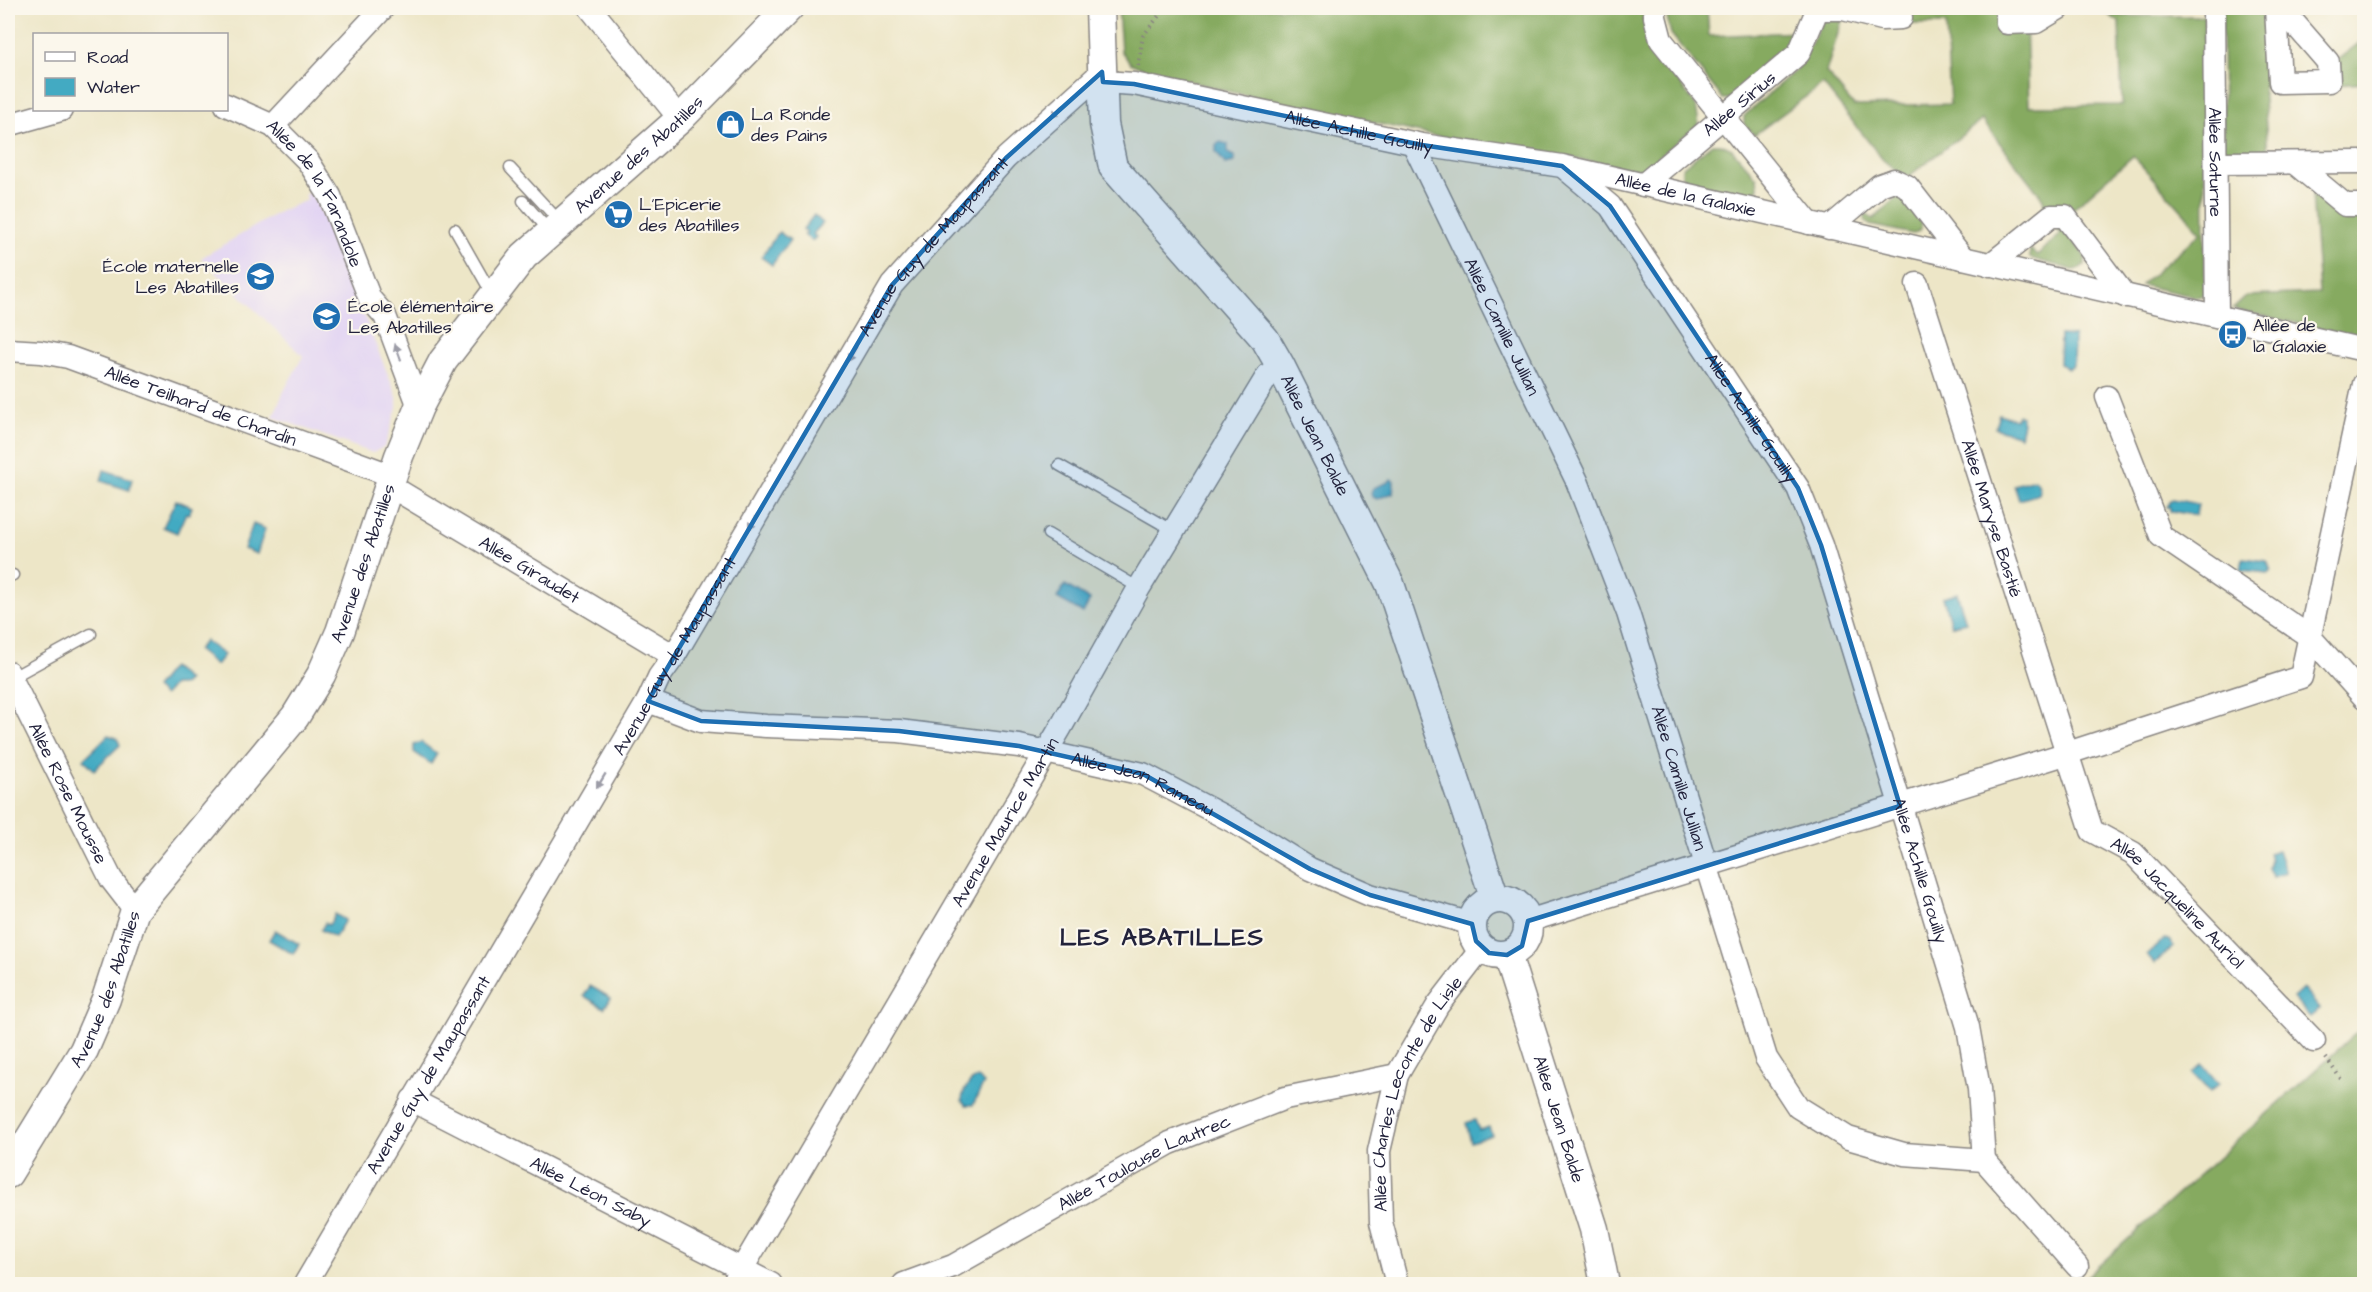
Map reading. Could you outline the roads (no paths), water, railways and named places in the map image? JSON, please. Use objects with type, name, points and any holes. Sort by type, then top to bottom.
[{"type":"street","points":[[273,126],[383,8]]},
{"type":"street","points":[[590,8],[680,119]]},
{"type":"street","name":"Avenue des Abatilles","points":[[8,1174],[84,1050],[106,999],[135,910],[295,717],[321,675],[340,632],[390,480],[419,407],[444,361],[524,256],[680,119],[789,8]]},
{"type":"street","name":"Allée Jean Balde","points":[[1100,8],[1104,124],[1113,167],[1265,339],[1280,364],[1390,584],[1495,899]]},
{"type":"street","name":"Allée de la Galaxie","points":[[1655,8],[1661,40],[1723,118],[1819,225]]},
{"type":"street","name":"Allée Sirius","points":[[1643,185],[1799,53],[1817,8],[1843,9],[1882,20],[1901,18],[1900,8]]},
{"type":"street","points":[[2006,8],[2007,23],[2036,22],[2059,8]]},
{"type":"street","name":"Allée Saturne","points":[[2214,8],[2217,316]]},
{"type":"street","points":[[2276,8],[2280,82],[2329,81],[2328,62],[2281,8]]},
{"type":"street","name":"Allée Achille Gouilly","points":[[1102,77],[1413,143],[1562,166],[1610,206],[1798,488],[1821,545],[1968,1027],[1979,1089],[1984,1160]]},
{"type":"street","name":"Avenue Guy de Maupassant","points":[[305,1284],[648,701],[659,676],[674,656],[892,285],[1006,158],[1102,77]]},
{"type":"street","name":"Allée de la Farandole","points":[[228,106],[273,126],[308,161],[330,196],[370,299],[385,316],[419,407]]},
{"type":"street","points":[[8,125],[57,111]]},
{"type":"street","name":"Allée Camille Jullian","points":[[1413,143],[1577,481],[1628,613],[1766,1058],[1798,1107],[1848,1138],[1904,1154],[1984,1160]]},
{"type":"street","points":[[2216,163],[2364,162]]},
{"type":"street","points":[[2295,164],[2345,205],[2364,205]]},
{"type":"street","name":"Allée de la Galaxie","points":[[1562,166],[2364,350]]},
{"type":"street","points":[[1819,225],[1880,185],[1894,180],[1907,186],[1963,258]]},
{"type":"street","points":[[1990,265],[2051,216],[2065,216],[2125,296]]},
{"type":"street","name":"Allée Maryse Bastié","points":[[1917,284],[2068,753]]},
{"type":"street","name":"Allée Teilhard de Chardin","points":[[8,350],[41,352],[68,357],[382,472],[390,480]]},
{"type":"street","name":"Avenue Maurice Martin","points":[[737,1276],[1045,753],[1139,588],[1268,375],[1280,364]]},
{"type":"street","points":[[1528,921],[2068,753],[2301,676],[2359,438],[2364,384]]},
{"type":"street","points":[[2107,397],[2162,536],[2310,637],[2364,697]]},
{"type":"street","name":"Allée Giraudet","points":[[390,480],[394,488],[402,493],[674,656]]},
{"type":"street","name":"Allée Rose Mousse","points":[[9,675],[111,879],[135,910]]},
{"type":"street","name":"Allée Jean Rameau","points":[[648,701],[701,721],[899,731],[1019,746],[1143,774],[1236,823],[1310,869],[1487,942]]},
{"type":"street","name":"Allée Jacqueline Auriol","points":[[2068,753],[2092,831],[2133,853],[2314,1041]]},
{"type":"street","points":[[1495,899],[1512,901],[1520,906],[1528,921],[1527,938],[1522,946],[1487,942],[1479,908],[1495,899]]},
{"type":"street","name":"Allée Jean Balde","points":[[1487,942],[1594,1230],[1605,1284]]},
{"type":"street","name":"Allée Charles Leconte de Lisle","points":[[1396,1284],[1381,1222],[1379,1151],[1397,1075],[1438,1005],[1487,942]]},
{"type":"street","name":"Allée Toulouse Lautrec","points":[[904,1284],[953,1266],[1170,1143],[1285,1098],[1397,1075]]},
{"type":"street","name":"Allée Léon Saby","points":[[412,1100],[737,1276],[771,1284]]},
{"type":"street","points":[[1984,1160],[2076,1266]]},
{"type":"lane","points":[[510,168],[557,229]]},
{"type":"lane","points":[[523,201],[557,229]]},
{"type":"lane","points":[[455,229],[493,296]]},
{"type":"lane","points":[[1059,465],[1174,531]]},
{"type":"lane","points":[[1048,534],[1139,588]]},
{"type":"lane","points":[[9,675],[91,634]]},
{"type":"water","points":[[1220,142],[1228,144],[1228,153],[1235,157],[1234,162],[1225,164],[1216,152],[1216,145]]},
{"type":"water","points":[[814,215],[823,223],[813,234],[816,237],[812,241],[804,235],[807,232],[803,229]]},
{"type":"water","points":[[779,232],[790,240],[772,265],[761,257]]},
{"type":"water","points":[[2060,335],[2074,336],[2073,365],[2068,368],[2059,364]]},
{"type":"water","points":[[1999,414],[2015,419],[2018,415],[2021,416],[2023,423],[2020,436],[1995,428]]},
{"type":"water","points":[[104,470],[132,479],[129,490],[101,481]]},
{"type":"water","points":[[1391,479],[1394,481],[1393,493],[1377,499],[1373,497],[1371,493],[1373,488]]},
{"type":"water","points":[[2034,479],[2040,490],[2039,494],[2019,500],[2014,485]]},
{"type":"water","points":[[2172,499],[2198,504],[2196,515],[2170,511],[2170,507],[2167,507]]},
{"type":"water","points":[[176,500],[192,507],[189,514],[186,513],[177,533],[163,527]]},
{"type":"water","points":[[253,524],[265,529],[257,554],[244,549]]},
{"type":"water","points":[[2243,558],[2267,561],[2271,571],[2267,573],[2241,570]]},
{"type":"water","points":[[1065,585],[1090,600],[1083,613],[1057,598]]},
{"type":"water","points":[[1957,593],[1966,622],[1951,626],[1943,597]]},
{"type":"water","points":[[205,641],[224,655],[216,665],[197,650]]},
{"type":"water","points":[[172,667],[188,680],[183,685],[173,685],[164,696],[155,688]]},
{"type":"water","points":[[108,735],[117,738],[120,745],[94,770],[84,759]]},
{"type":"water","points":[[421,742],[437,754],[431,764],[414,752],[414,745]]},
{"type":"water","points":[[2278,850],[2286,873],[2273,877],[2268,868],[2270,860],[2268,853]]},
{"type":"water","points":[[335,914],[345,920],[335,937],[321,930],[325,923],[329,925]]},
{"type":"water","points":[[275,930],[299,944],[293,954],[269,940]]},
{"type":"water","points":[[2165,938],[2171,941],[2173,947],[2155,963],[2147,955]]},
{"type":"water","points":[[590,986],[611,998],[604,1008],[584,996]]},
{"type":"water","points":[[2303,989],[2320,1009],[2310,1017],[2293,998]]},
{"type":"water","points":[[2202,1064],[2219,1084],[2210,1092],[2192,1073]]},
{"type":"water","points":[[978,1078],[984,1083],[973,1105],[966,1105],[962,1101],[965,1090],[972,1081]]},
{"type":"water","points":[[1475,1120],[1479,1130],[1489,1127],[1492,1135],[1471,1142],[1466,1123]]},
{"type":"place","name":"La Ronde des Pains","points":[[730,124]]},
{"type":"place","name":"L'Epicerie des Abatilles","points":[[618,214]]},
{"type":"place","name":"École maternelle Les Abatilles","points":[[260,276]]},
{"type":"place","name":"École élémentaire Les Abatilles","points":[[327,316]]},
{"type":"place","name":"Allée de la Galaxie","points":[[2232,335]]},
{"type":"district","name":"LES ABATILLES","points":[[1162,938]]}]
